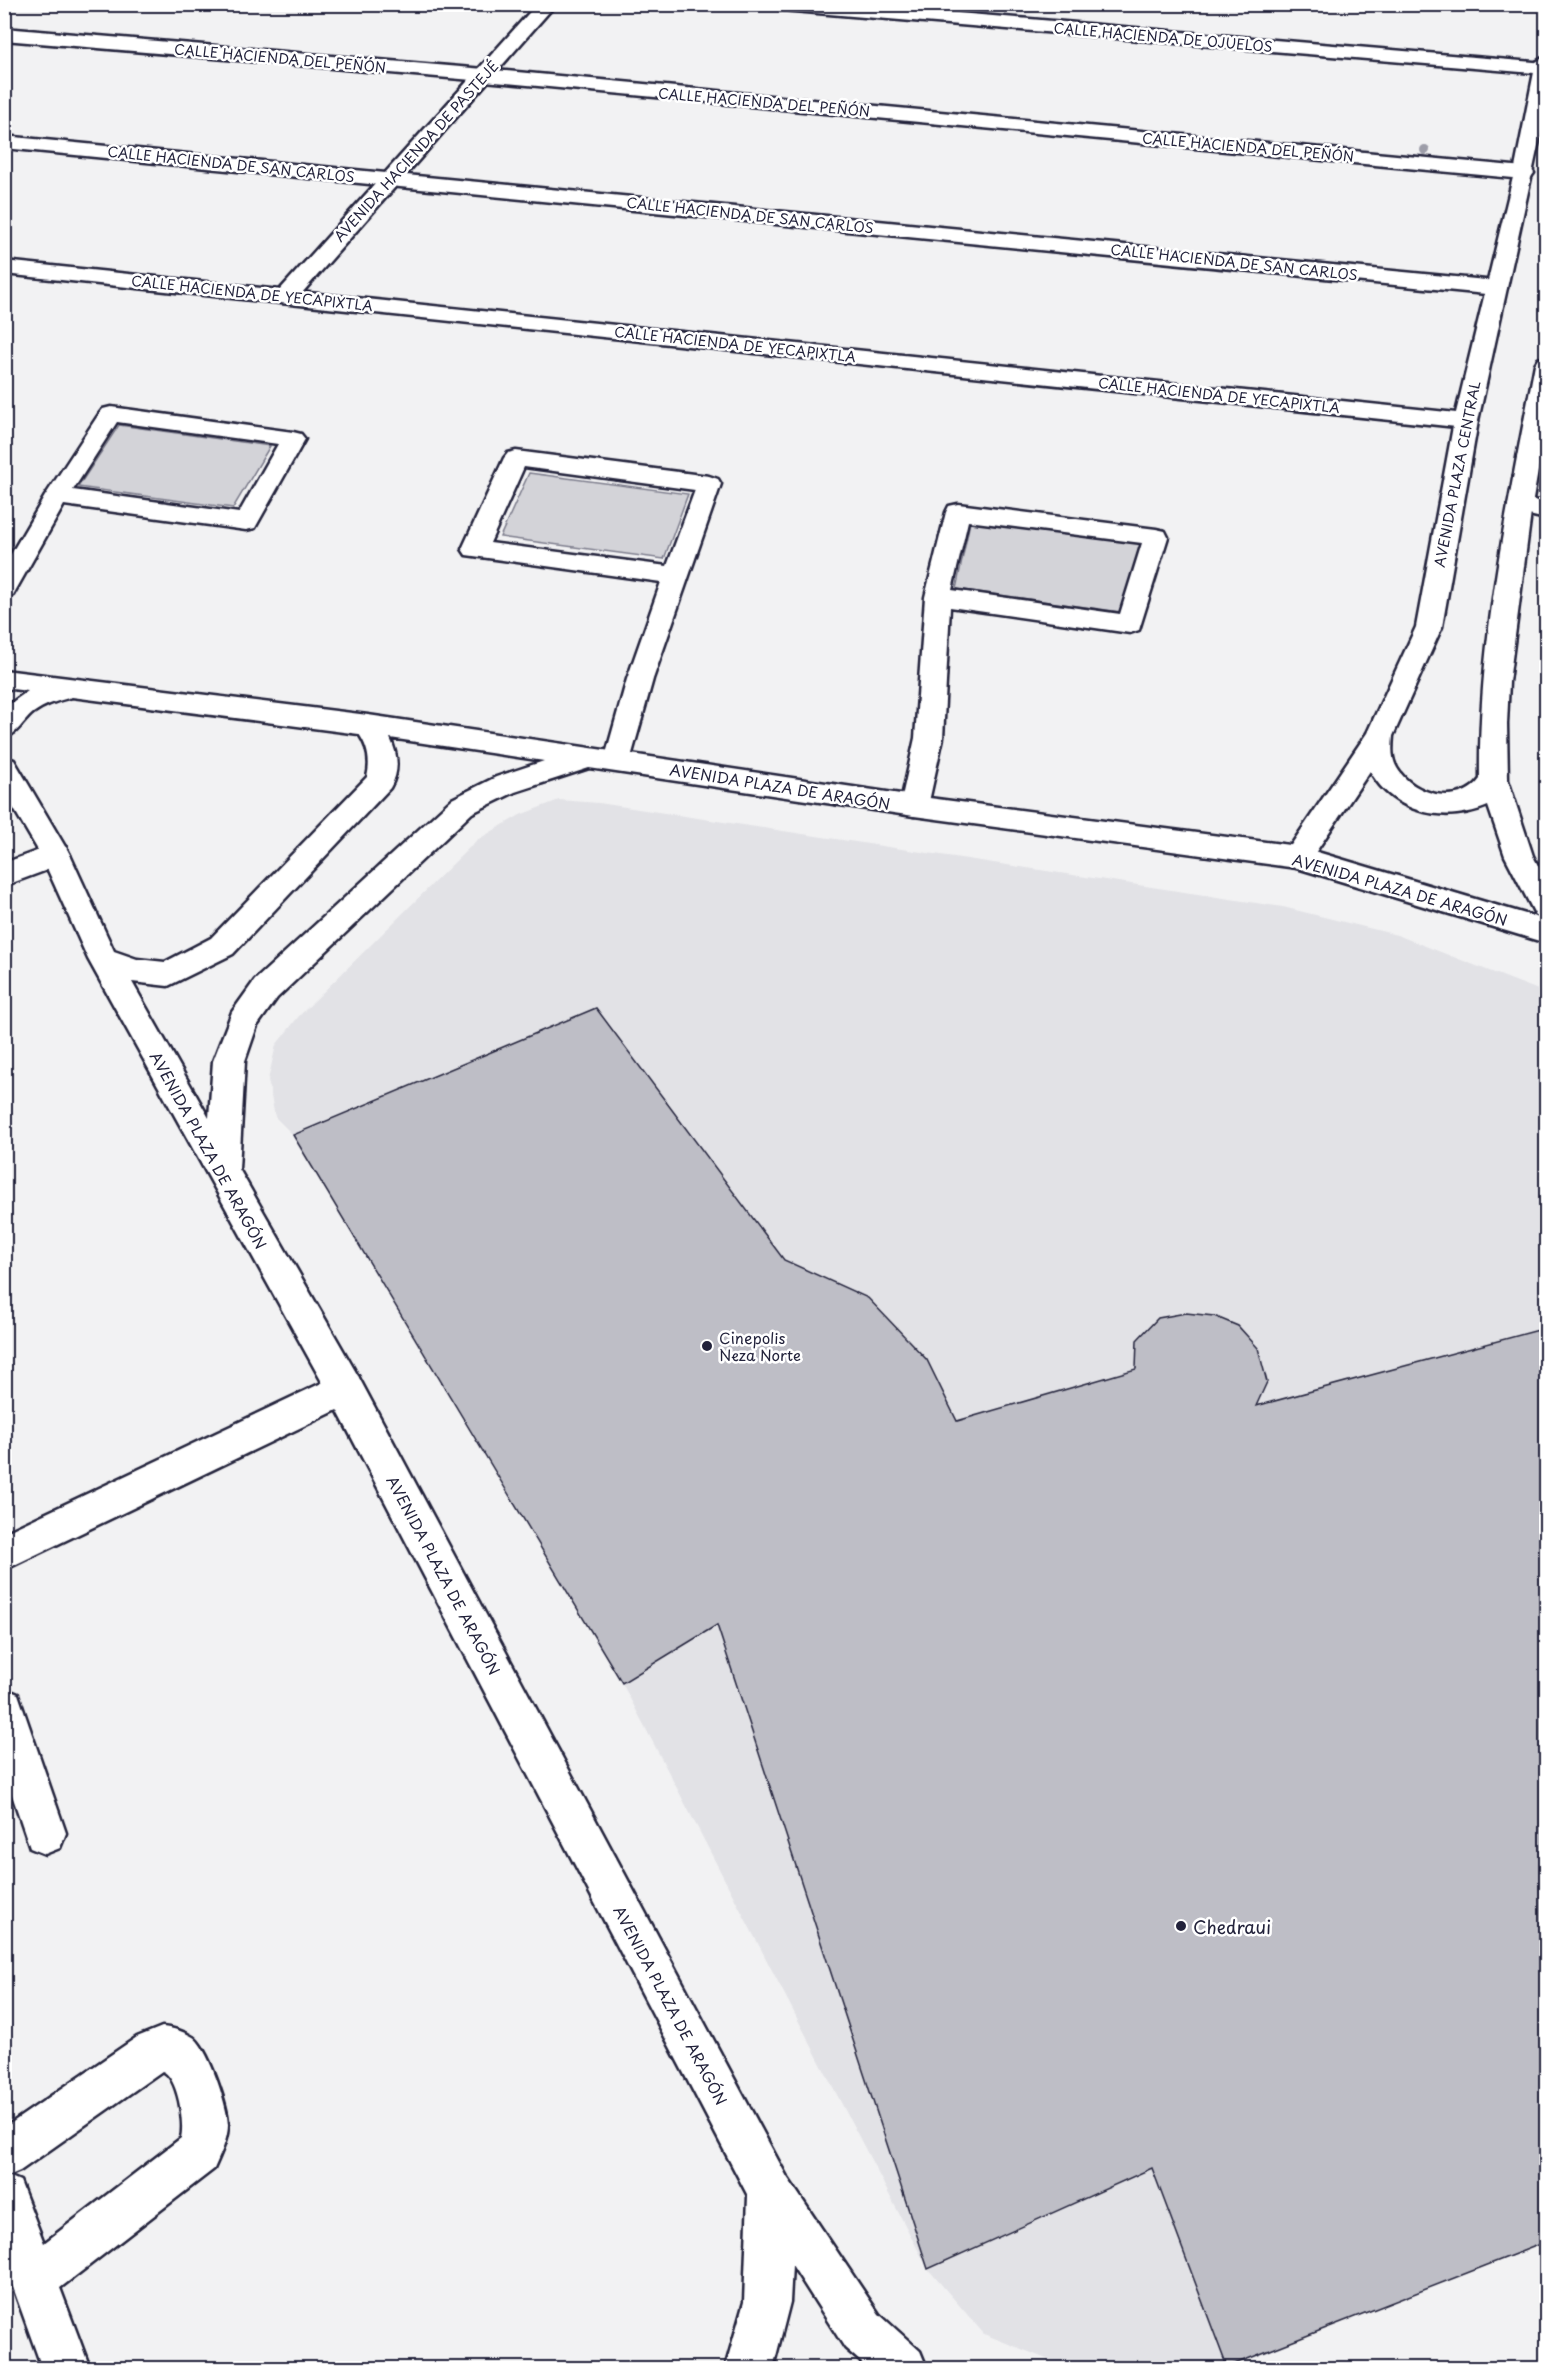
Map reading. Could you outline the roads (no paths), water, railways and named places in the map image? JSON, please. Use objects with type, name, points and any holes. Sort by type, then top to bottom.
[{"type":"street","name":"AVENIDA HACIENDA DE PASTEJÉ","points":[[286,297],[547,4]]},
{"type":"street","name":"CALLE HACIENDA DE OJUELOS","points":[[781,4],[1546,66]]},
{"type":"street","name":"CALLE HACIENDA DEL PEÑÓN","points":[[4,34],[484,75],[1524,173]]},
{"type":"street","name":"AVENIDA PLAZA CENTRAL","points":[[1296,857],[1379,736],[1429,627],[1466,421],[1524,173],[1546,66]]},
{"type":"street","name":"CALLE HACIENDA DE SAN CARLOS","points":[[4,142],[1496,288]]},
{"type":"street","name":"CALLE HACIENDA DE YECAPIXTLA","points":[[4,267],[1466,421]]},
{"type":"street","points":[[1546,364],[1520,505],[1496,682],[1494,780],[1519,856],[1546,908]]},
{"type":"street","points":[[4,588],[57,496],[111,414],[293,439],[246,522],[57,496]]},
{"type":"street","points":[[222,1174],[229,1061],[243,1020],[266,988],[462,806],[487,791],[518,778],[605,759],[640,679],[709,484],[516,458],[475,549],[676,576]]},
{"type":"street","points":[[1520,505],[1546,511]]},
{"type":"street","points":[[914,806],[929,738],[938,597],[958,513],[1156,537],[1131,624],[938,597]]},
{"type":"street","name":"AVENIDA PLAZA DE ARAGÓN","points":[[4,679],[368,725],[914,806],[1296,857],[1546,932]]},
{"type":"street","points":[[4,728],[14,713],[43,693],[72,688]]},
{"type":"street","points":[[103,959],[135,971],[168,974],[222,946],[380,781],[386,764],[382,745],[368,725]]},
{"type":"street","points":[[1379,736],[1375,752],[1379,764],[1398,789],[1416,798],[1434,804],[1476,800],[1487,791],[1494,780]]},
{"type":"street","name":"AVENIDA PLAZA DE ARAGÓN","points":[[4,767],[56,855],[103,959],[222,1174],[345,1388],[771,2193],[862,2331],[903,2368]]},
{"type":"street","points":[[4,875],[56,855]]},
{"type":"street","points":[[4,1551],[345,1388]]},
{"type":"street","points":[[4,1708],[45,1833]]},
{"type":"street","points":[[4,2155],[152,2052],[163,2048],[175,2051],[183,2057],[204,2110],[204,2140],[198,2153],[35,2278]]},
{"type":"street","points":[[749,2368],[767,2302],[771,2193]]},
{"type":"street","points":[[4,2197],[66,2368]]},
{"type":"place","name":"Cinepolis Neza Norte","points":[[707,1346]]},
{"type":"place","name":"Chedraui","points":[[1181,1926]]}]
